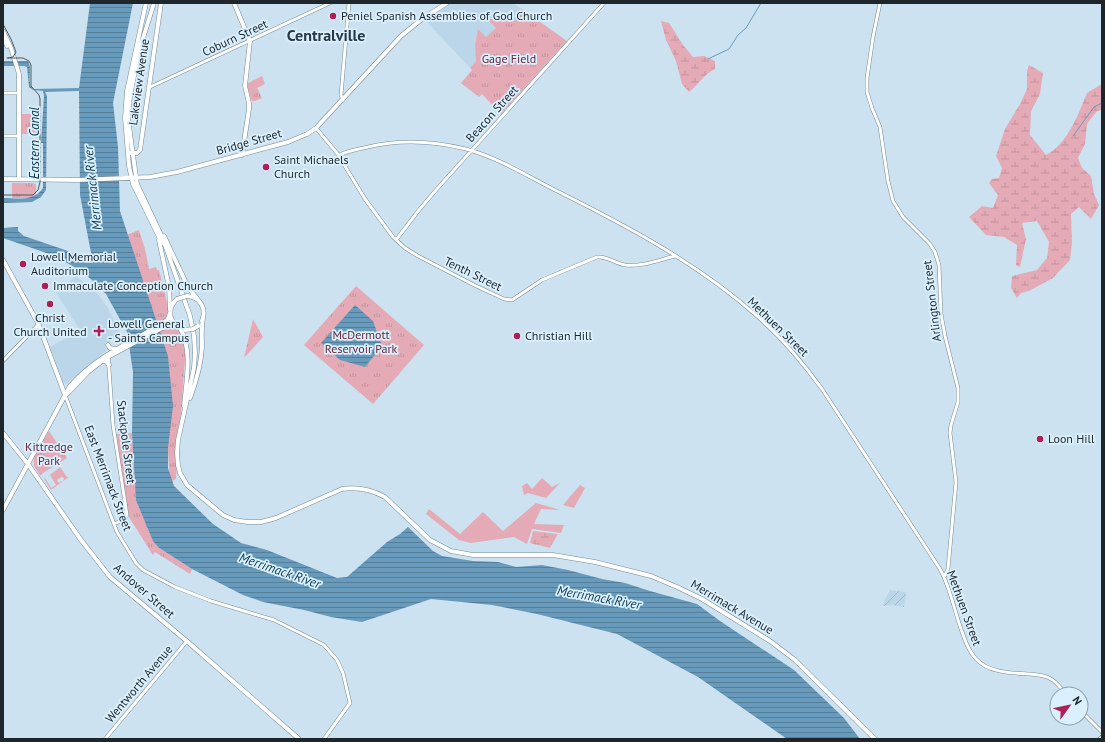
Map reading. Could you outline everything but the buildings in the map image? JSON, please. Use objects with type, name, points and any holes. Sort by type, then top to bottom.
[{"type":"main road","points":[[146,3],[126,101],[125,118],[134,178],[138,194],[157,232],[188,317],[193,351],[183,417]]},
{"type":"main road","points":[[130,154],[128,119],[129,99],[140,46],[154,3]]},
{"type":"main road","name":"Lakeview Avenue","points":[[130,154],[139,152],[140,150],[160,3]]},
{"type":"main road","points":[[234,3],[250,41],[245,86],[249,109],[242,154]]},
{"type":"main road","name":"Bridge Street","points":[[3,179],[78,180],[149,177],[172,173],[288,142],[316,128],[401,36],[422,19],[448,3]]},
{"type":"main road","points":[[3,31],[17,67],[18,74],[19,179]]},
{"type":"main road","points":[[3,37],[12,53]]},
{"type":"main road","points":[[140,190],[141,183],[149,177]]},
{"type":"main road","points":[[134,178],[169,245],[188,287],[204,309],[199,366],[183,417]]},
{"type":"main road","points":[[156,222],[188,311],[194,336],[194,368],[183,417]]},
{"type":"main road","points":[[157,232],[169,283],[170,312],[172,319],[185,339],[187,357],[183,417]]},
{"type":"main road","name":"East Merrimack Street","points":[[3,260],[38,325],[65,395]]},
{"type":"main road","points":[[3,510],[72,383],[90,366],[162,326],[167,320],[174,302],[177,299],[187,296],[195,298],[199,301]]},
{"type":"main road","points":[[162,326],[178,327],[185,330],[193,329],[198,326],[203,318]]},
{"type":"main road","points":[[108,345],[110,348],[115,349]]},
{"type":"main road","points":[[65,395],[115,349],[122,347]]},
{"type":"main road","points":[[102,361],[105,361],[109,365]]},
{"type":"main road","points":[[60,380],[62,384],[66,386],[72,383]]},
{"type":"main road","name":"Merrimack Avenue","points":[[183,417],[177,453],[180,474],[193,490],[216,510],[228,517],[238,521],[247,522],[266,521],[281,516],[342,489],[363,489],[385,497],[430,540],[451,551],[473,555],[553,555],[595,562],[651,576],[702,599],[779,648],[814,677],[875,739]]},
{"type":"main road","name":"Andover Street","points":[[3,433],[28,464],[80,540],[107,573],[298,739]]},
{"type":"street","name":"Coburn Street","points":[[148,88],[330,3]]},
{"type":"street","points":[[343,100],[342,95],[349,3]]},
{"type":"street","name":"Beacon Street","points":[[396,240],[419,210],[604,3]]},
{"type":"street","name":"Arlington Street","points":[[880,3],[872,43],[867,92],[870,104],[880,127],[888,181],[893,201],[903,217],[930,244],[938,260],[940,270],[941,314],[946,342],[958,388],[958,402],[950,433],[956,478],[948,567],[947,573],[944,577]]},
{"type":"street","points":[[3,93],[19,94]]},
{"type":"street","name":"Tenth Street","points":[[316,128],[339,155],[366,200],[396,240],[405,248],[425,260],[474,285],[509,300],[514,299],[542,280],[599,257],[604,257],[623,264],[636,265],[675,256]]},
{"type":"street","points":[[3,136],[18,136]]},
{"type":"street","name":"Methuen Street","points":[[339,155],[374,145],[404,142],[432,143],[471,151],[503,162],[640,234],[707,276],[758,317],[808,369],[942,572],[967,646],[978,661],[997,670],[1041,675],[1054,681],[1059,686]]},
{"type":"street","points":[[3,361],[38,325]]},
{"type":"street","name":"Stackpole Street","points":[[108,355],[113,425],[127,515],[124,520],[114,524]]},
{"type":"street","name":"East Merrimack Street","points":[[65,395],[121,540],[136,563],[143,570],[175,587],[211,601],[274,620],[324,645],[337,660],[343,673],[350,703],[324,739]]},
{"type":"street","points":[[942,572],[948,567]]},
{"type":"street","name":"Wentworth Avenue","points":[[105,739],[187,641]]},
{"type":"street","points":[[1089,719],[1102,732]]},
{"type":"shaded area","points":[[452,3],[513,3],[522,9],[515,21],[491,18],[489,21],[496,28],[486,37],[478,30],[475,45],[476,61],[470,68],[425,20]]},
{"type":"shaded area","name":"Lowell General - Saints Campus","points":[[75,276],[89,285],[98,294],[108,308],[121,336],[105,344],[106,351],[66,384],[63,382],[50,347],[66,338],[80,338],[78,327],[55,291]]},
{"type":"shaded area","points":[[890,590],[905,592],[904,607],[892,605],[883,606]]},
{"type":"green space","name":"Gage Field","points":[[522,9],[567,41],[501,114],[482,94],[479,97],[461,83],[472,70],[470,68],[476,61],[475,45],[478,29],[486,37],[496,28],[489,21],[490,19],[497,18],[515,21]]},
{"type":"green space","points":[[661,21],[669,23],[683,45],[693,57],[704,56],[715,61],[715,69],[689,92],[682,84],[676,61],[666,40]]},
{"type":"green space","points":[[1029,65],[1043,73],[1040,94],[1031,111],[1030,135],[1046,155],[1058,146],[1067,134],[1075,121],[1087,93],[1100,85],[1102,86],[1102,110],[1097,111],[1087,124],[1085,144],[1078,158],[1082,168],[1091,176],[1094,194],[1099,205],[1091,219],[1079,207],[1071,214],[1072,243],[1070,260],[1053,278],[1029,291],[1021,293],[1017,298],[1011,288],[1012,276],[1037,270],[1047,258],[1049,242],[1037,221],[1022,223],[1026,239],[1020,267],[1016,265],[1017,245],[1004,237],[986,235],[969,217],[982,206],[993,208],[998,195],[989,183],[992,179],[999,178],[1002,168],[996,156],[1005,129],[1027,89],[1027,71]]},
{"type":"green space","points":[[262,76],[265,84],[257,88],[262,98],[252,101],[248,89],[248,83]]},
{"type":"green space","points":[[22,114],[39,114],[39,134],[22,134]]},
{"type":"green space","points":[[12,183],[34,183],[36,185],[36,195],[29,198],[12,198]]},
{"type":"green space","points":[[139,230],[149,269],[156,267],[157,270],[159,270],[173,326],[179,330],[186,347],[176,479],[170,482],[168,452],[124,236]]},
{"type":"green space","name":"McDermott Reservoir Park","points":[[356,286],[424,345],[373,404],[304,345]]},
{"type":"green space","points":[[253,319],[263,337],[244,358]]},
{"type":"green space","name":"Kittredge Park","points":[[49,431],[67,458],[40,475],[34,466],[34,456]]},
{"type":"green space","points":[[132,433],[135,486],[164,551],[192,569],[190,574],[155,552],[153,555],[129,517],[116,434]]},
{"type":"green space","points":[[60,467],[67,477],[69,477],[63,481],[63,477],[57,480],[59,483],[62,482],[51,490],[44,479],[45,478],[51,488],[56,485],[50,475]]},
{"type":"green space","points":[[542,478],[552,487],[560,483],[546,498],[528,493],[524,495],[522,486],[527,483],[532,489]]},
{"type":"green space","points":[[580,485],[585,488],[574,508],[563,505]]},
{"type":"green space","points":[[536,503],[560,510],[541,509],[534,524],[564,525],[561,533],[532,529],[527,544],[514,537],[471,543],[459,540],[426,514],[429,509],[460,534],[483,512],[503,531]]},
{"type":"green space","points":[[533,531],[558,534],[550,548],[530,543]]},
{"type":"water","name":"Merrimack River","points":[[90,3],[133,3],[113,103],[118,147],[120,211],[168,356],[173,406],[168,448],[168,468],[174,486],[213,524],[241,543],[267,550],[337,578],[347,577],[387,542],[408,527],[433,551],[442,556],[473,561],[498,562],[516,567],[542,565],[625,583],[697,604],[794,670],[844,718],[860,739],[787,739],[698,677],[617,634],[537,614],[492,605],[431,599],[362,622],[331,617],[263,602],[243,595],[192,569],[158,547],[153,541],[136,500],[132,433],[133,372],[127,332],[106,294],[81,271],[55,256],[3,238],[3,228],[18,227],[18,231],[24,236],[68,251],[84,260],[91,262],[92,258],[80,195],[79,91],[45,92],[47,96],[46,190],[41,197],[32,202],[3,203],[3,198],[19,199],[30,197],[35,195],[43,188],[43,143],[41,143],[44,96],[43,91],[33,90],[29,87],[27,67],[3,66],[3,61],[28,61],[30,68],[30,83],[33,89],[79,88]]},
{"type":"water","points":[[355,305],[373,321],[382,346],[365,367],[340,360],[321,343]]},
{"type":"waterway","points":[[708,59],[729,49],[738,35],[746,28],[761,3]]},
{"type":"waterway","points":[[1073,136],[1094,107],[1102,103]]},
{"type":"waterway","points":[[1097,739],[1101,735]]},
{"type":"tram line","points":[[3,24],[16,52],[13,57],[8,58]]},
{"type":"tram line","points":[[3,195],[33,195],[38,190],[40,182],[39,95],[31,86],[31,65],[29,61],[23,58],[7,58]]},
{"type":"place","name":"Peniel Spanish Assemblies of God Church","points":[[333,16]]},
{"type":"place","name":"Saint Michaels Church","points":[[266,167]]},
{"type":"place","name":"Lowell Memorial Auditorium","points":[[23,264]]},
{"type":"place","name":"Immaculate Conception Church","points":[[45,286]]},
{"type":"place","name":"Christ Church United","points":[[50,304]]},
{"type":"place","name":"Lowell General - Saints Campus","points":[[99,331]]},
{"type":"place","name":"Christian Hill","points":[[517,336]]},
{"type":"place","name":"Loon Hill","points":[[1040,439]]},
{"type":"district","name":"Centralville","points":[[326,35]]},
{"type":"water label","name":"Eastern Canal","points":[[34,143]]}]
